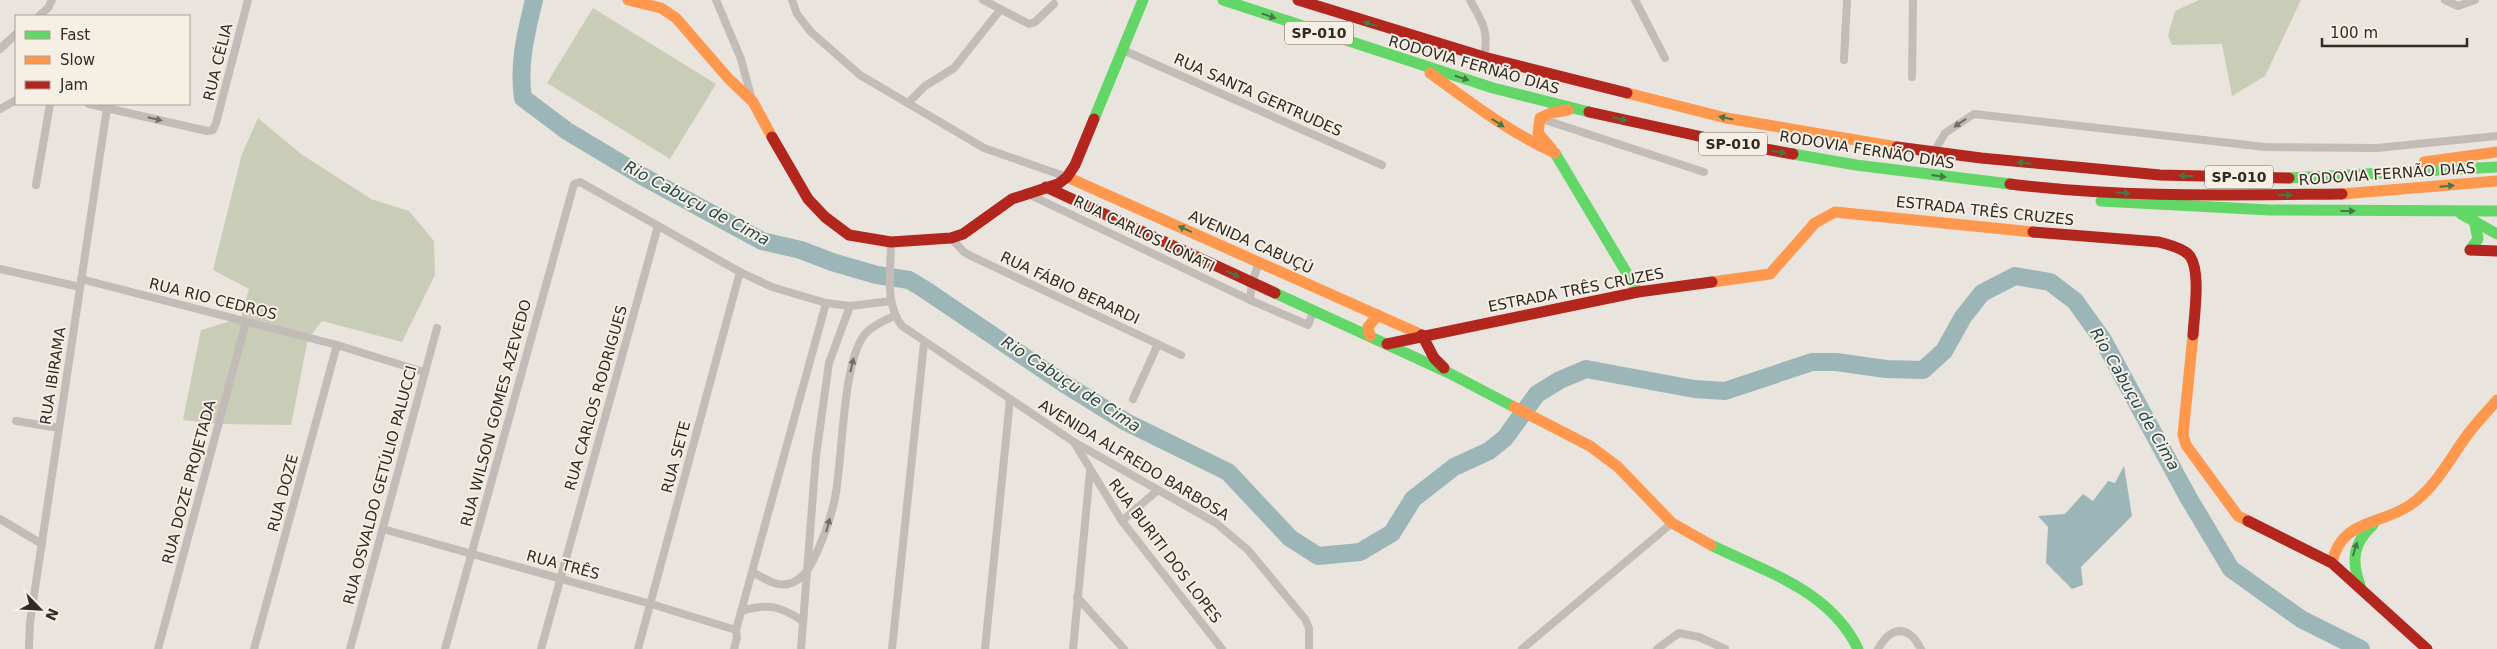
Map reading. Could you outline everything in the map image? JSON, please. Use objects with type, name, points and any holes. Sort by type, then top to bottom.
[{"type":"main road","points":[[628,0],[661,8],[676,18],[728,78],[752,102],[800,188],[825,217],[849,235],[891,242],[951,238],[963,234],[1012,199],[1058,184],[1067,177],[1075,165],[1143,0]]},
{"type":"main road","name":"RODOVIA FERNÃO DIAS","points":[[1222,0],[1493,88],[1574,109],[1721,142],[1856,165],[2056,190],[2210,195],[2348,194],[2497,182]]},
{"type":"main road","name":"RODOVIA FERNÃO DIAS","points":[[1298,0],[1345,16],[1484,57],[1726,118],[1862,143],[1981,158],[2160,175],[2285,178],[2497,167]]},
{"type":"main road","points":[[1416,64],[1493,120],[1522,138],[1555,153]]},
{"type":"main road","points":[[1574,109],[1551,113],[1540,118],[1538,133],[1555,153],[1638,292]]},
{"type":"main road","points":[[2285,178],[2497,152]]},
{"type":"main road","name":"AVENIDA CABUÇÚ","points":[[1067,177],[1378,315],[1407,334]]},
{"type":"main road","points":[[1046,187],[1449,373],[1604,455],[1672,522],[1692,536],[1811,594],[1827,604],[1838,614],[1850,630],[1858,649]]},
{"type":"main road","points":[[2056,190],[2086,200],[2185,207],[2459,213],[2497,211]]},
{"type":"main road","name":"ESTRADA TRÊS CRUZES","points":[[1387,344],[1407,334],[1422,335],[1638,292],[1770,274],[1780,266],[1812,223],[1822,215],[1835,212],[2099,238],[2159,242],[2176,247],[2189,255],[2196,270],[2193,333],[2183,426],[2186,445],[2238,516],[2332,563],[2362,588],[2427,649]]},
{"type":"main road","points":[[2459,213],[2497,234]]},
{"type":"main road","points":[[2474,220],[2478,240],[2470,250],[2497,250]]},
{"type":"main road","points":[[1370,336],[1368,327],[1378,315]]},
{"type":"main road","points":[[1422,335],[1434,358],[1449,373]]},
{"type":"main road","name":"ESTRADA TRÊS CRUZES","points":[[2332,563],[2332,552],[2341,537],[2407,507],[2422,496],[2436,481],[2466,436],[2497,400]]},
{"type":"main road","name":"ESTRADA TRÊS CRUZES","points":[[2362,588],[2354,570],[2354,551],[2358,540],[2380,519]]},
{"type":"street","points":[[40,15],[48,8],[52,0]]},
{"type":"street","name":"RUA CÉLIA","points":[[107,108],[207,131],[213,130],[248,0]]},
{"type":"street","points":[[716,0],[741,59],[752,102]]},
{"type":"street","points":[[792,0],[802,22],[850,68],[984,148],[1067,177]]},
{"type":"street","points":[[983,0],[1024,23],[1032,24],[1054,4]]},
{"type":"street","points":[[1470,0],[1485,28],[1487,40],[1484,57]]},
{"type":"street","points":[[1635,0],[1665,58]]},
{"type":"street","points":[[1844,60],[1847,0]]},
{"type":"street","points":[[1912,77],[1913,0]]},
{"type":"street","points":[[2445,0],[2458,6],[2475,0]]},
{"type":"street","points":[[908,103],[925,86],[954,68],[1000,10]]},
{"type":"street","points":[[0,49],[15,35]]},
{"type":"street","name":"RUA SANTA GERTRUDES","points":[[1123,50],[1382,166]]},
{"type":"street","points":[[0,109],[15,101]]},
{"type":"street","points":[[36,185],[50,105]]},
{"type":"street","points":[[94,105],[107,108]]},
{"type":"street","name":"RUA IBIRAMA","points":[[29,649],[30,622],[107,108]]},
{"type":"street","points":[[1934,152],[1946,133],[1974,114],[2265,147],[2377,148],[2497,136]]},
{"type":"street","points":[[1540,118],[1704,172]]},
{"type":"street","name":"RUA WILSON GOMES AZEVEDO","points":[[445,649],[574,184],[580,182],[658,226]]},
{"type":"street","name":"RUA CARLOS LONATI","points":[[1026,193],[1250,300],[1308,325],[1314,310]]},
{"type":"street","points":[[658,226],[740,272],[772,287],[826,303],[850,306],[891,301]]},
{"type":"street","name":"RUA CARLOS RODRIGUES","points":[[541,649],[658,226]]},
{"type":"street","name":"RUA FÁBIO BERARDI","points":[[951,238],[964,252],[973,257],[1181,355]]},
{"type":"street","points":[[752,572],[775,583],[787,585],[800,578],[809,570],[826,533],[835,497],[852,362],[865,334],[878,324],[894,316],[890,292],[891,242]]},
{"type":"street","points":[[1250,300],[1252,283],[1259,262]]},
{"type":"street","name":"RUA RIO CEDROS","points":[[0,270],[81,283],[246,322],[337,345],[424,372]]},
{"type":"street","name":"RUA SETE","points":[[638,649],[740,272]]},
{"type":"street","points":[[734,649],[738,633],[736,630],[826,303]]},
{"type":"street","points":[[801,649],[809,570],[816,456],[829,363],[850,306]]},
{"type":"street","name":"AVENIDA ALFREDO BARBOSA","points":[[894,316],[902,326],[924,343],[1074,442],[1216,523],[1248,550],[1305,619],[1309,628],[1309,649]]},
{"type":"street","name":"RUA DOZE PROJETADA","points":[[158,649],[246,322]]},
{"type":"street","name":"RUA OSVALDO GETÚLIO PALUCCI","points":[[350,649],[436,328]]},
{"type":"street","points":[[892,649],[924,343]]},
{"type":"street","points":[[1133,399],[1158,344]]},
{"type":"street","name":"RUA DOZE","points":[[254,649],[337,345]]},
{"type":"street","points":[[985,649],[1010,399]]},
{"type":"street","points":[[16,422],[59,428]]},
{"type":"street","name":"RUA BURITI DOS LOPES","points":[[1074,442],[1122,521],[1222,649]]},
{"type":"street","points":[[1073,649],[1090,471]]},
{"type":"street","points":[[1122,521],[1158,490]]},
{"type":"street","points":[[0,519],[42,544]]},
{"type":"street","points":[[1522,649],[1672,522]]},
{"type":"street","name":"RUA TRÊS","points":[[382,529],[560,578],[736,630]]},
{"type":"street","points":[[1077,597],[1124,649]]},
{"type":"street","points":[[741,612],[760,606],[785,609],[803,621]]},
{"type":"street","points":[[1878,649],[1884,638],[1893,631],[1903,631],[1912,636],[1921,649]]},
{"type":"street","points":[[1657,649],[1679,633],[1699,637],[1725,649]]},
{"type":"green space","points":[[2199,0],[2301,0],[2265,76],[2232,96],[2222,44],[2172,45],[2168,36],[2175,11]]},
{"type":"green space","points":[[593,8],[716,84],[670,159],[547,83]]},
{"type":"green space","points":[[258,118],[301,154],[371,199],[409,211],[434,241],[435,275],[402,342],[322,321],[308,339],[291,425],[220,424],[183,420],[201,330],[241,318],[249,289],[213,270],[242,154]]},
{"type":"water","points":[[2124,466],[2132,516],[2081,567],[2083,585],[2072,589],[2046,563],[2048,527],[2038,516],[2065,514],[2083,494],[2093,501],[2108,481],[2115,483]]},
{"type":"waterway","name":"Rio Cabuçu de Cima","points":[[534,0],[522,61],[523,98],[567,131],[642,176],[762,241],[801,250],[832,262],[877,275],[909,280],[1063,383],[1126,422],[1228,472],[1290,538],[1318,556],[1360,552],[1392,533],[1413,499],[1454,467],[1489,451],[1505,438],[1537,394],[1560,380],[1586,369],[1694,389],[1725,391],[1812,362],[1836,362],[1886,369],[1923,370],[1944,351],[1963,317],[1982,293],[2015,276],[2050,282],[2075,301],[2103,340],[2188,497],[2231,569],[2301,619],[2361,649]]},
{"type":"traffic: fast","points":[[1094,119],[1143,0]]},
{"type":"traffic: fast","points":[[1223,0],[1493,88],[1589,112]]},
{"type":"traffic: fast","points":[[1555,153],[1638,292]]},
{"type":"traffic: fast","points":[[1793,154],[1856,165],[2010,184]]},
{"type":"traffic: fast","points":[[2289,178],[2497,167]]},
{"type":"traffic: fast","points":[[2101,201],[2270,210],[2497,211]]},
{"type":"traffic: fast","points":[[2461,214],[2497,234]]},
{"type":"traffic: fast","points":[[2470,250],[2478,239],[2474,220]]},
{"type":"traffic: fast","points":[[1275,293],[1449,373],[1514,407]]},
{"type":"traffic: fast","points":[[2360,585],[2355,568],[2356,552],[2361,538],[2373,525]]},
{"type":"traffic: fast","points":[[1711,545],[1774,574],[1814,597],[1846,629],[1858,649]]},
{"type":"traffic: slow","points":[[628,0],[661,8],[676,18],[728,78],[753,102],[772,137]]},
{"type":"traffic: slow","points":[[1430,73],[1506,126],[1555,153]]},
{"type":"traffic: slow","points":[[1627,93],[1726,118],[1897,147]]},
{"type":"traffic: slow","points":[[1551,148],[1538,133],[1540,118],[1551,113],[1568,110]]},
{"type":"traffic: slow","points":[[2424,162],[2497,152]]},
{"type":"traffic: slow","points":[[1067,177],[1422,335]]},
{"type":"traffic: slow","points":[[2342,194],[2497,181]]},
{"type":"traffic: slow","points":[[1712,282],[1770,274],[1815,223],[1835,212],[2033,232]]},
{"type":"traffic: slow","points":[[1370,336],[1368,327],[1378,315]]},
{"type":"traffic: slow","points":[[2193,335],[2183,435],[2186,445],[2238,516],[2248,521]]},
{"type":"traffic: slow","points":[[2332,563],[2337,549],[2344,538],[2352,531],[2398,512],[2419,499],[2440,474],[2469,433],[2497,400]]},
{"type":"traffic: slow","points":[[1514,407],[1590,446],[1618,467],[1672,523],[1711,545]]},
{"type":"traffic: jam","points":[[1298,0],[1484,57],[1627,93]]},
{"type":"traffic: jam","points":[[1589,112],[1721,141],[1793,154]]},
{"type":"traffic: jam","points":[[772,137],[808,199],[825,217],[849,235],[891,242],[951,238],[963,234],[1012,199],[1058,184],[1067,177],[1075,165],[1094,119]]},
{"type":"traffic: jam","points":[[1897,147],[1981,158],[2160,175],[2289,178]]},
{"type":"traffic: jam","points":[[2010,184],[2134,194],[2342,194]]},
{"type":"traffic: jam","points":[[1046,187],[1275,293]]},
{"type":"traffic: jam","points":[[2033,232],[2159,242],[2185,252],[2192,260],[2195,269],[2196,304],[2193,335]]},
{"type":"traffic: jam","points":[[2470,250],[2497,251]]},
{"type":"traffic: jam","points":[[1387,344],[1638,292],[1712,282]]},
{"type":"traffic: jam","points":[[1422,335],[1434,358],[1444,368]]},
{"type":"traffic: jam","points":[[2248,521],[2332,563],[2427,649]]}]
